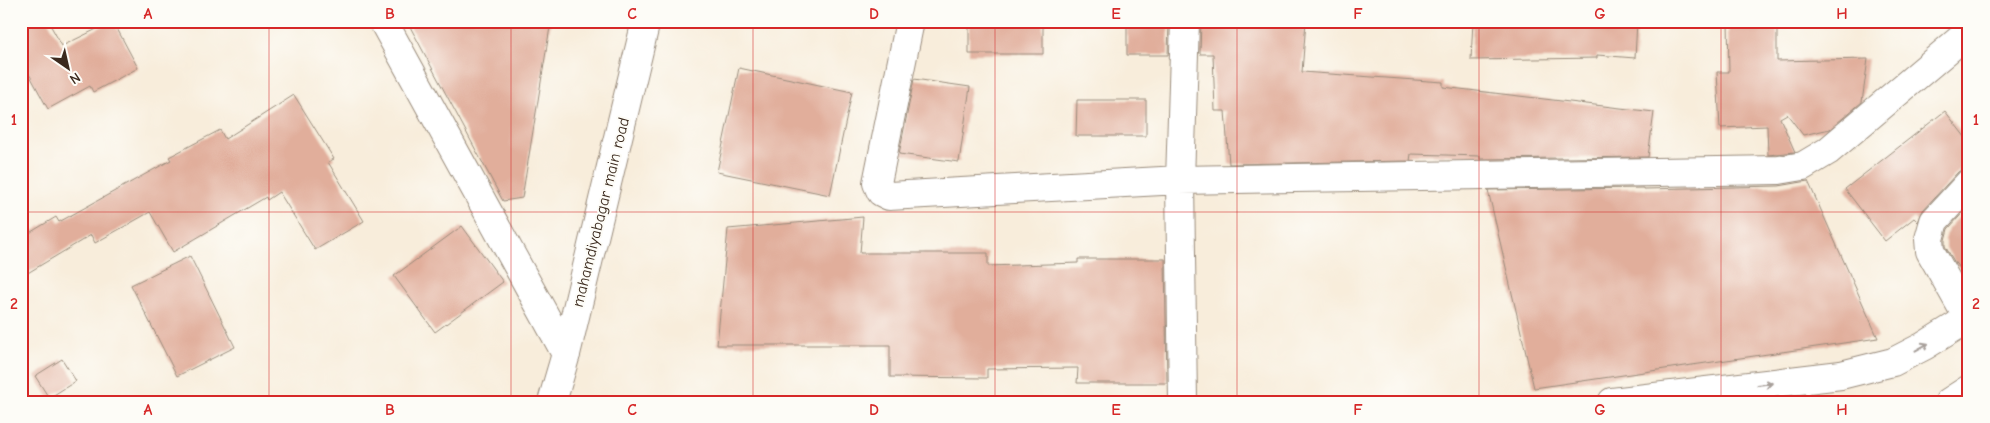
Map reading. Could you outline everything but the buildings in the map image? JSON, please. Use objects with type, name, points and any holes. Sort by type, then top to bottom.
[{"type":"main road","points":[[383,21],[566,354]]},
{"type":"main road","name":"mahamdiyabagar main road","points":[[552,402],[566,354],[646,21]]},
{"type":"main road","points":[[910,21],[877,184],[880,192],[889,196],[1180,180],[1769,170],[1803,166],[1828,151],[1964,36],[1968,21]]},
{"type":"main road","points":[[1183,402],[1180,180],[1185,21]]},
{"type":"main road","points":[[1612,402],[1841,376],[1893,362],[1924,346],[1968,318],[1930,251],[1929,239],[1934,221],[1969,183]]},
{"type":"main road","points":[[1948,402],[1969,389]]}]
